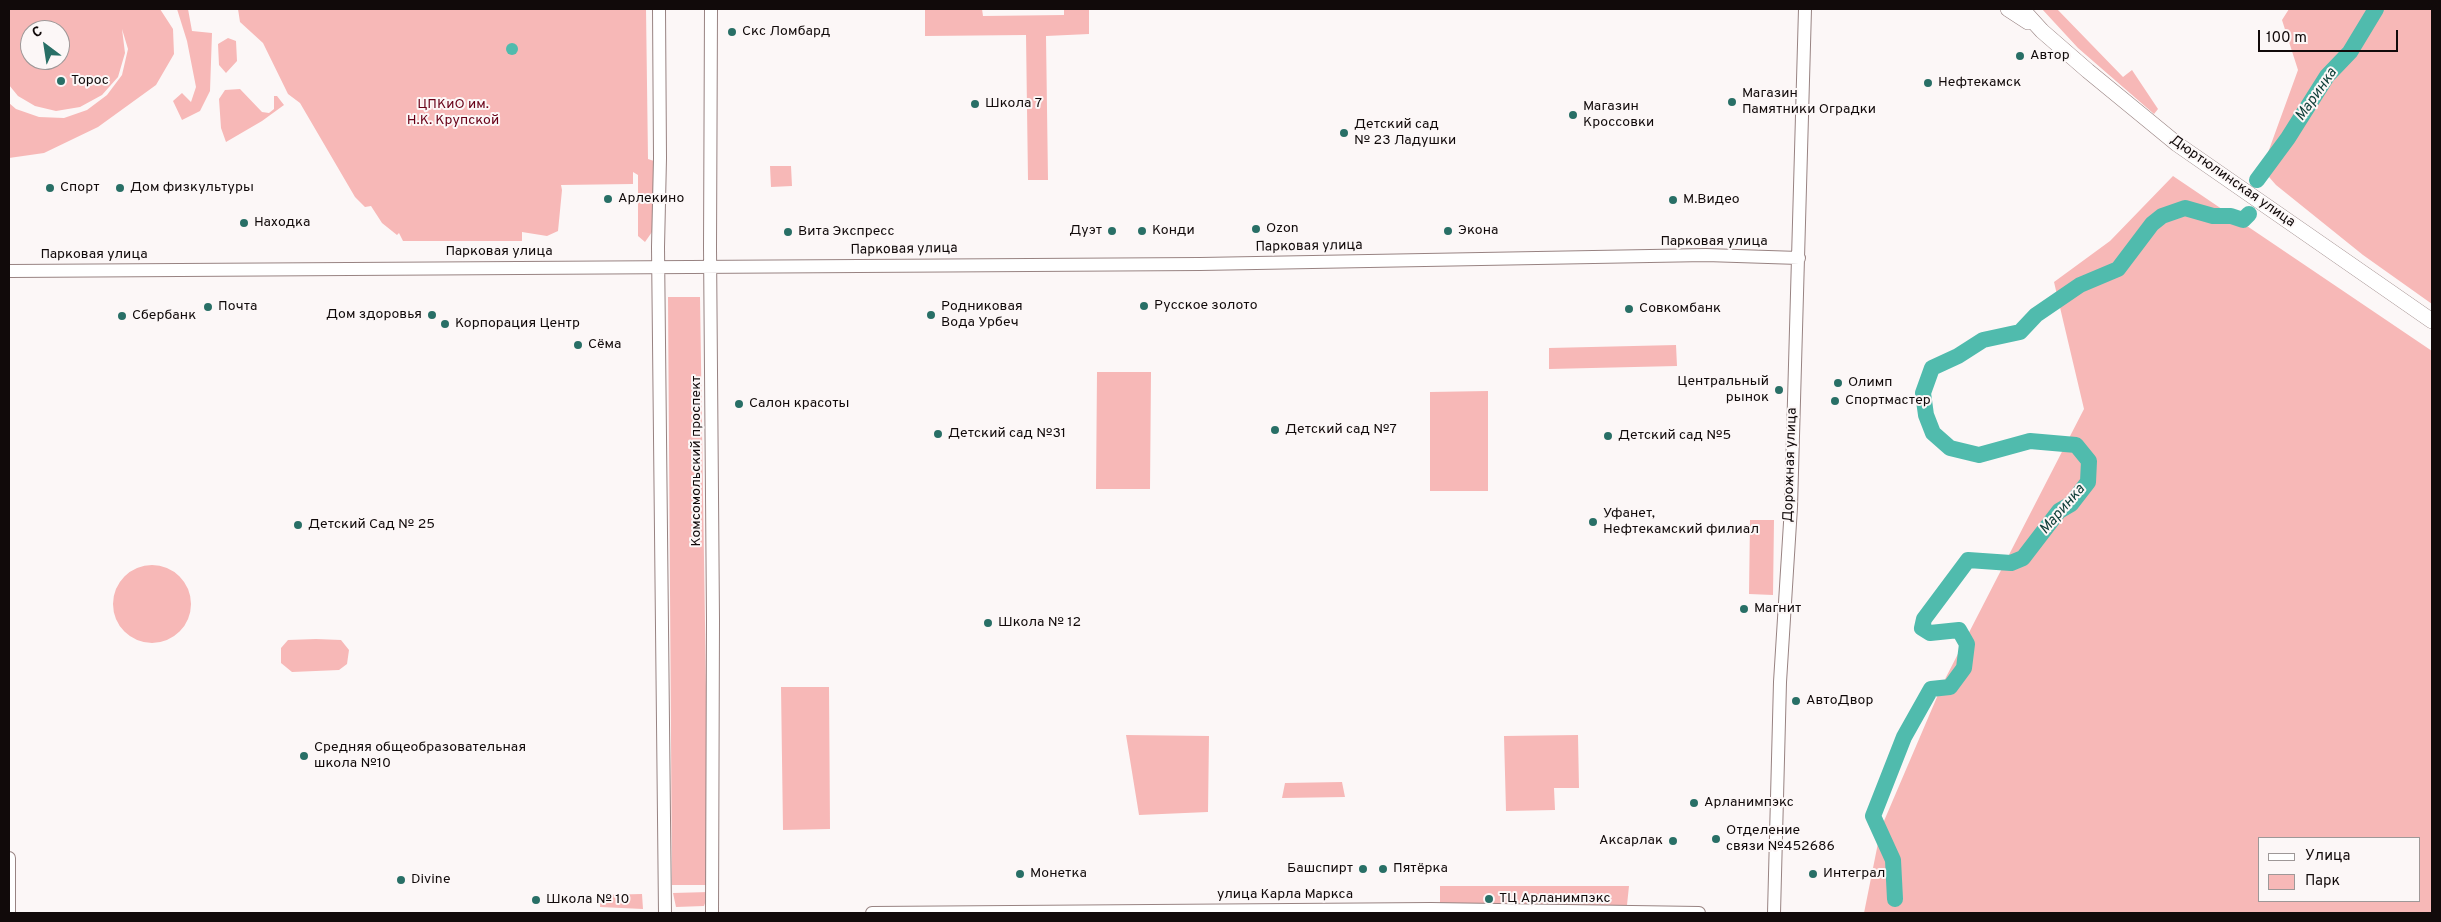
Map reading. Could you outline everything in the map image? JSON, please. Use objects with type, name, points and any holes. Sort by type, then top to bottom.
[{"type":"main road","points":[[659,9],[660,158],[658,266],[665,913]]},
{"type":"main road","name":"Комсомольский проспект","points":[[711,9],[712,913]]},
{"type":"main road","points":[[2008,9],[2042,31]]},
{"type":"main road","points":[[2022,9],[2042,31]]},
{"type":"main road","name":"Дорожная улица","points":[[1774,913],[1780,682],[1791,507],[1807,11]]},
{"type":"main road","name":"Дюртюлинская улица","points":[[2042,31],[2176,144],[2432,321]]},
{"type":"main road","name":"Парковая улица","points":[[9,270],[1191,264],[1706,256],[1799,258]]},
{"type":"main road","points":[[9,858],[9,913]]},
{"type":"main road","name":"улица Карла Маркса","points":[[872,913],[1321,911],[1699,913]]},
{"type":"green space","name":"Торос","points":[[9,9],[160,9],[173,29],[174,54],[156,85],[98,127],[44,153],[9,158],[9,103],[16,109],[39,117],[64,118],[87,110],[107,95],[122,75],[128,49],[122,29],[125,53],[118,77],[102,95],[80,107],[56,111],[35,106],[18,96],[9,85]]},
{"type":"green space","points":[[177,9],[188,9],[192,31],[212,33],[210,91],[200,111],[182,120],[173,101],[182,93],[191,102],[196,87],[187,41]]},
{"type":"green space","name":"ЦПКиО им. Н.К. Крупской","points":[[238,9],[646,9],[648,159],[654,161],[652,232],[645,242],[638,236],[638,175],[633,172],[633,184],[561,185],[558,231],[547,236],[522,232],[522,241],[403,241],[399,233],[397,235],[382,223],[371,206],[365,207],[355,197],[300,103],[288,94],[263,43],[240,22]]},
{"type":"green space","points":[[925,9],[982,9],[983,16],[1064,15],[1064,9],[1089,9],[1089,34],[1046,36],[1048,180],[1028,180],[1026,35],[925,36]]},
{"type":"green space","points":[[2042,9],[2057,9],[2123,77],[2132,70],[2158,109],[2154,114],[2078,48]]},
{"type":"green space","points":[[2289,9],[2432,9],[2432,304],[2363,255],[2276,185],[2262,169],[2298,70],[2282,20]]},
{"type":"green space","points":[[228,38],[236,41],[237,61],[226,73],[219,65],[218,44]]},
{"type":"green space","points":[[240,89],[262,112],[269,113],[274,109],[274,96],[277,96],[284,105],[262,121],[226,142],[221,128],[219,99],[225,90]]},
{"type":"green space","points":[[770,166],[791,166],[792,186],[771,187]]},
{"type":"green space","points":[[2173,176],[2432,351],[2432,913],[1864,913],[1881,828],[1943,683],[2084,409],[2054,282],[2110,241]]},
{"type":"green space","points":[[668,297],[700,297],[709,885],[672,885]]},
{"type":"green space","points":[[1676,345],[1677,366],[1549,369],[1549,348]]},
{"type":"green space","points":[[1097,372],[1151,372],[1150,489],[1096,489]]},
{"type":"green space","points":[[1488,391],[1488,491],[1430,491],[1430,392]]},
{"type":"green space","points":[[1750,520],[1774,520],[1773,595],[1749,594]]},
{"type":"green space","points":[[152,565],[167,568],[184,582],[188,589],[191,604],[188,619],[174,636],[167,640],[152,643],[137,640],[120,626],[116,619],[113,604],[116,589],[130,572],[137,568]]},
{"type":"green space","points":[[288,640],[341,640],[349,650],[347,664],[339,670],[292,672],[281,663],[281,648]]},
{"type":"green space","points":[[781,687],[829,687],[830,829],[783,830]]},
{"type":"green space","points":[[1126,735],[1209,736],[1208,812],[1139,815]]},
{"type":"green space","points":[[1578,735],[1579,788],[1554,788],[1555,810],[1506,811],[1504,736]]},
{"type":"green space","points":[[1342,782],[1345,797],[1282,798],[1285,783]]},
{"type":"green space","points":[[1440,886],[1629,886],[1627,905],[1440,905]]},
{"type":"green space","points":[[709,892],[704,906],[676,907],[673,893]]},
{"type":"green space","points":[[642,894],[643,909],[600,907],[601,895]]},
{"type":"shaded area","points":[[514,43],[517,44],[517,54],[510,55],[507,54],[506,47],[507,44]]},
{"type":"waterway","name":"Маринка","points":[[2257,180],[2288,138],[2327,76],[2350,52],[2376,9]]},
{"type":"waterway","name":"Маринка","points":[[1895,899],[1893,860],[1873,816],[1904,737],[1931,689],[1950,687],[1964,668],[1967,644],[1959,630],[1930,633],[1922,628],[1924,619],[1968,560],[2011,563],[2023,558],[2059,511],[2071,504],[2088,482],[2089,461],[2076,445],[2030,441],[1979,455],[1950,448],[1933,433],[1926,415],[1923,393],[1932,368],[1958,356],[1983,340],[2020,332],[2036,315],[2080,285],[2118,269],[2152,224],[2162,216],[2185,208],[2213,216],[2231,216],[2243,220],[2249,214]]},
{"type":"place","name":"Скс Ломбард","points":[[732,32]]},
{"type":"place","name":"Автор","points":[[2020,56]]},
{"type":"place","name":"Торос","points":[[61,81]]},
{"type":"place","name":"Нефтекамск","points":[[1928,83]]},
{"type":"place","name":"Магазин Памятники Оградки","points":[[1732,102]]},
{"type":"place","name":"Школа 7","points":[[975,104]]},
{"type":"place","name":"Магазин Кроссовки","points":[[1573,115]]},
{"type":"place","name":"Детский сад № 23 Ладушки","points":[[1344,133]]},
{"type":"place","name":"Спорт","points":[[50,188]]},
{"type":"place","name":"Дом физкультуры","points":[[120,188]]},
{"type":"place","name":"Арлекино","points":[[608,199]]},
{"type":"place","name":"М.Видео","points":[[1673,200]]},
{"type":"place","name":"Находка","points":[[244,223]]},
{"type":"place","name":"Ozon","points":[[1256,229]]},
{"type":"place","name":"Дуэт","points":[[1112,231]]},
{"type":"place","name":"Конди","points":[[1142,231]]},
{"type":"place","name":"Экона","points":[[1448,231]]},
{"type":"place","name":"Вита Экспресс","points":[[788,232]]},
{"type":"place","name":"Русское золото","points":[[1144,306]]},
{"type":"place","name":"Почта","points":[[208,307]]},
{"type":"place","name":"Совкомбанк","points":[[1629,309]]},
{"type":"place","name":"Дом здоровья","points":[[432,315]]},
{"type":"place","name":"Родниковая Вода Урбеч","points":[[931,315]]},
{"type":"place","name":"Сбербанк","points":[[122,316]]},
{"type":"place","name":"Корпорация Центр","points":[[445,324]]},
{"type":"place","name":"Сёма","points":[[578,345]]},
{"type":"place","name":"Олимп","points":[[1838,383]]},
{"type":"place","name":"Центральный рынок","points":[[1779,390]]},
{"type":"place","name":"Спортмастер","points":[[1835,401]]},
{"type":"place","name":"Салон красоты","points":[[739,404]]},
{"type":"place","name":"Детский сад №7","points":[[1275,430]]},
{"type":"place","name":"Детский сад №31","points":[[938,434]]},
{"type":"place","name":"Детский сад №5","points":[[1608,436]]},
{"type":"place","name":"Уфанет, Нефтекамский филиал","points":[[1593,522]]},
{"type":"place","name":"Детский Сад № 25","points":[[298,525]]},
{"type":"place","name":"Магнит","points":[[1744,609]]},
{"type":"place","name":"Школа № 12","points":[[988,623]]},
{"type":"place","name":"АвтоДвор","points":[[1796,701]]},
{"type":"place","name":"Средняя общеобразовательная школа №10","points":[[304,756]]},
{"type":"place","name":"Арланимпэкс","points":[[1694,803]]},
{"type":"place","name":"Отделение связи №452686","points":[[1716,839]]},
{"type":"place","name":"Аксарлак","points":[[1673,841]]},
{"type":"place","name":"Башспирт","points":[[1363,869]]},
{"type":"place","name":"Пятёрка","points":[[1383,869]]},
{"type":"place","name":"Монетка","points":[[1020,874]]},
{"type":"place","name":"Интеграл","points":[[1813,874]]},
{"type":"place","name":"Divine","points":[[401,880]]},
{"type":"place","name":"ТЦ Арланимпэкс","points":[[1489,899]]},
{"type":"place","name":"Школа № 10","points":[[536,900]]}]
